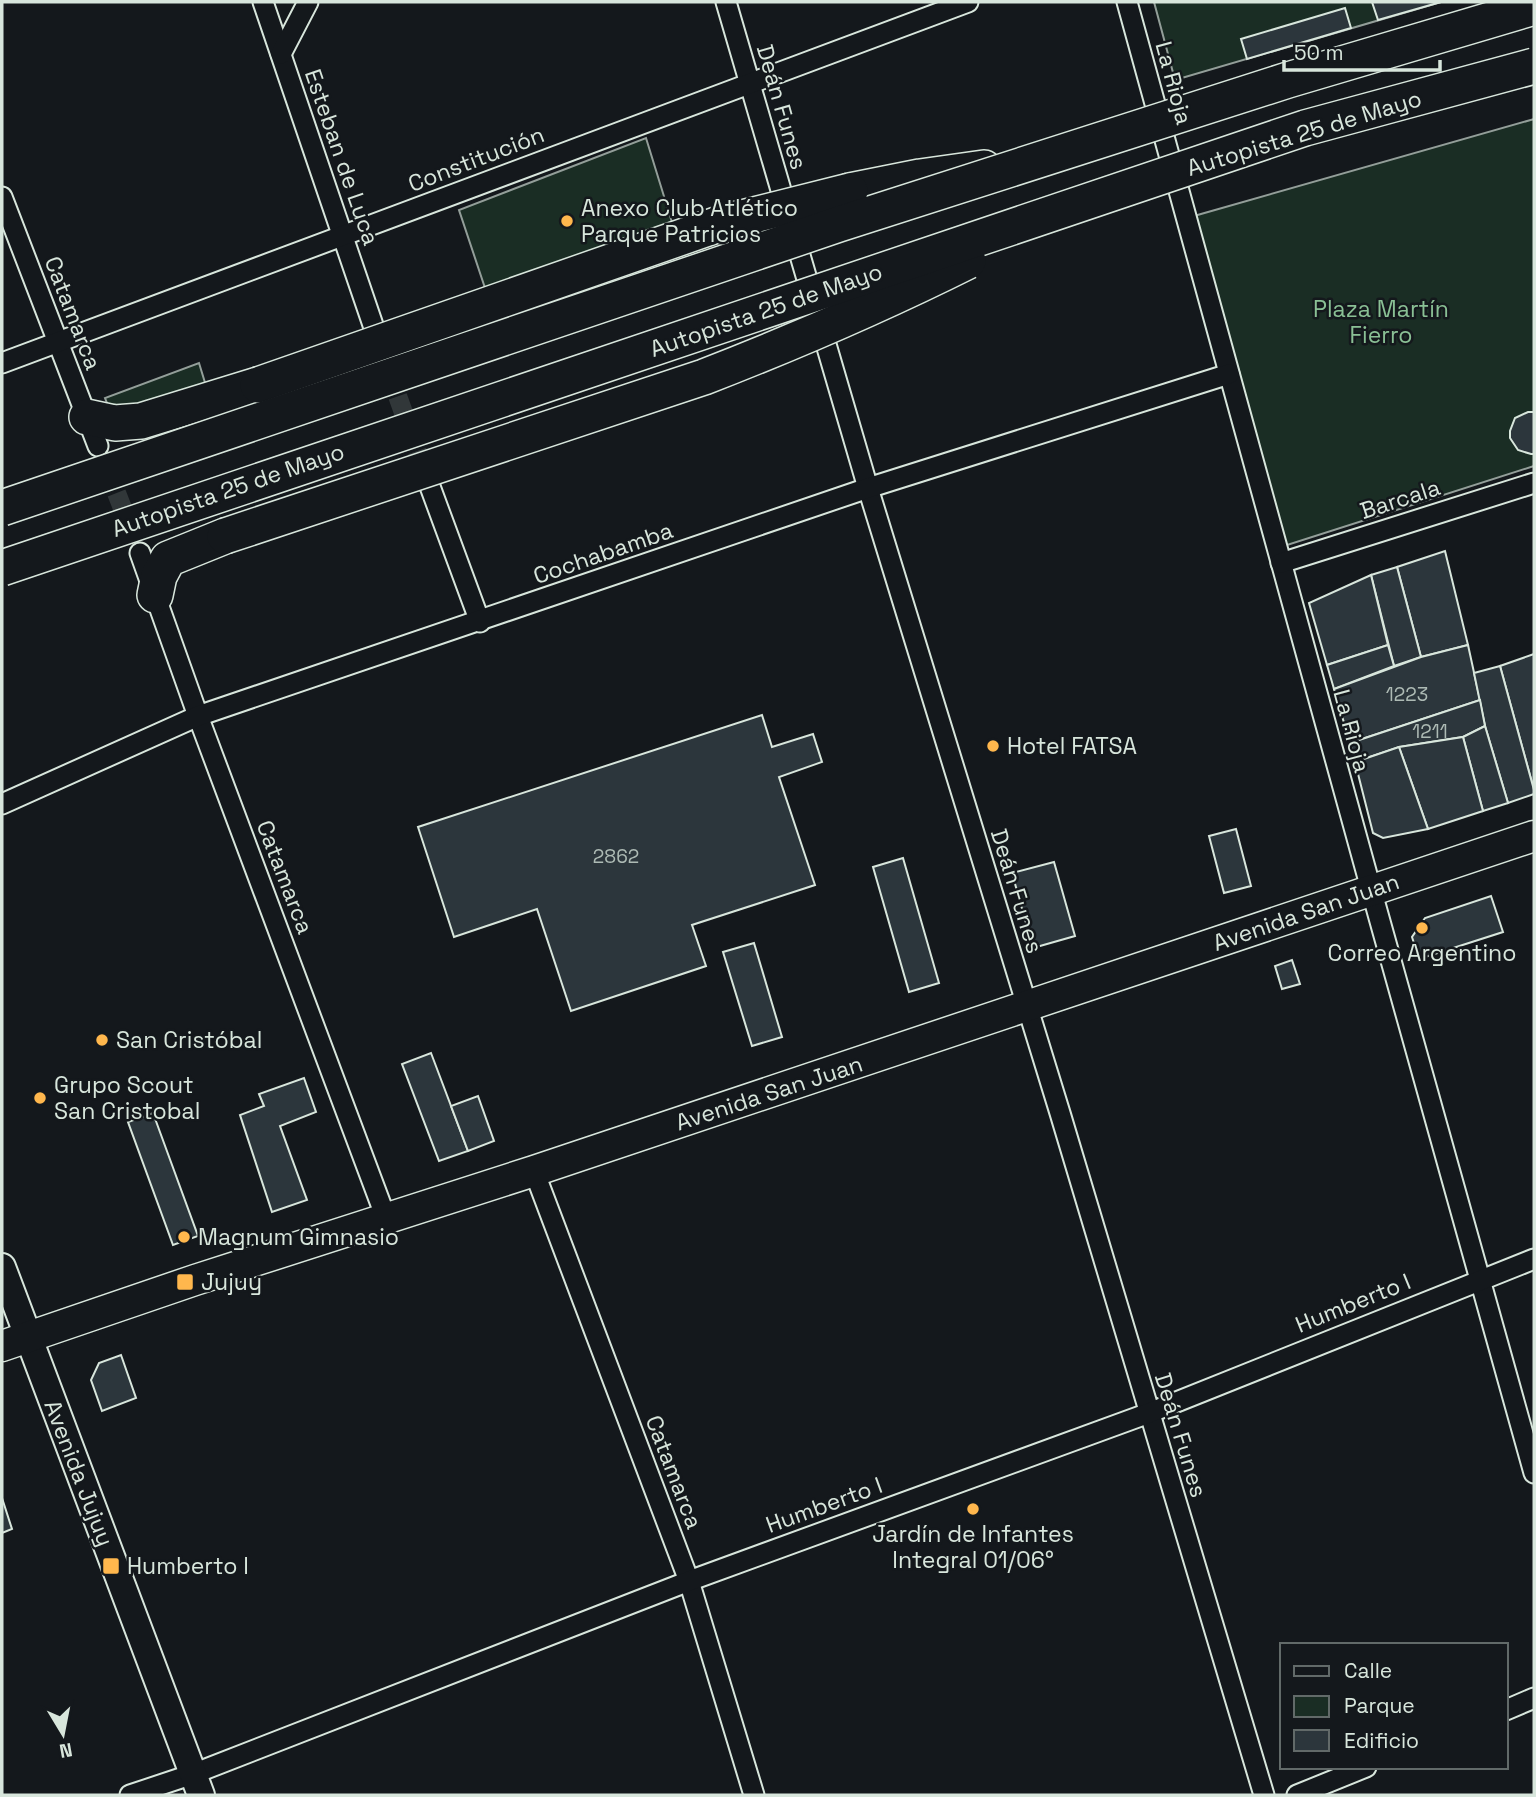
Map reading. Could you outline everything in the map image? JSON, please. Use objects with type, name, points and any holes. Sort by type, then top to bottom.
[{"type":"highway","points":[[2,509],[826,229],[1288,80],[1534,6]]},
{"type":"highway","name":"Autopista 25 de Mayo","points":[[2,568],[1305,128],[1534,66]]},
{"type":"highway","points":[[93,432],[115,423],[141,421],[258,385],[722,223],[888,183],[1040,161]]},
{"type":"highway","points":[[155,595],[159,576],[168,559],[225,536],[704,377],[779,348],[893,298],[1074,207]]},
{"type":"main road","name":"Avenida San Juan","points":[[15,1341],[386,1217],[534,1171],[1534,836]]},
{"type":"main road","name":"Avenida Jujuy","points":[[2,1268],[15,1341],[197,1785]]},
{"type":"street","name":"Esteban de Luca","points":[[263,2],[374,328]]},
{"type":"street","points":[[281,54],[308,2]]},
{"type":"street","name":"Deán Funes","points":[[726,2],[868,488],[1264,1795]]},
{"type":"street","name":"Constitución","points":[[2,363],[968,2]]},
{"type":"street","name":"La Rioja","points":[[1126,2],[1534,1472]]},
{"type":"street","points":[[1530,2],[1534,6]]},
{"type":"street","name":"Catamarca","points":[[2,197],[93,432]]},
{"type":"street","name":"Cochabamba","points":[[2,804],[198,716],[868,488],[1229,374]]},
{"type":"street","points":[[428,481],[480,622]]},
{"type":"street","name":"Barcala","points":[[1281,563],[1534,483]]},
{"type":"street","name":"Catamarca","points":[[140,553],[198,716],[386,1217]]},
{"type":"street","name":"Catamarca","points":[[534,1171],[689,1581],[754,1795]]},
{"type":"street","name":"Humberto I","points":[[130,1795],[197,1785],[689,1581],[1149,1413],[1534,1259]]},
{"type":"street","points":[[1508,1709],[1534,1698]]},
{"type":"street","points":[[1297,1795],[1361,1769]]},
{"type":"green space","points":[[1154,2],[1441,2],[1175,80]]},
{"type":"green space","name":"Plaza Martín Fierro","points":[[1534,119],[1534,466],[1284,546],[1194,216]]},
{"type":"green space","name":"Anexo Club Atlético Parque Patricios","points":[[646,138],[675,232],[486,291],[459,210]]},
{"type":"green space","points":[[199,363],[206,386],[141,411],[109,408],[105,398]]},
{"type":"building","points":[[1372,2],[1441,2],[1378,20]]},
{"type":"building","points":[[1345,8],[1351,28],[1247,59],[1241,39]]},
{"type":"building","points":[[1534,412],[1534,454],[1518,450],[1510,438],[1515,418]]},
{"type":"building","points":[[1445,551],[1468,645],[1421,657],[1397,567]]},
{"type":"building","points":[[1397,567],[1421,657],[1394,666],[1371,575]]},
{"type":"building","points":[[1371,575],[1388,645],[1327,665],[1309,603]]},
{"type":"building","points":[[1388,645],[1394,666],[1334,689],[1327,665]]},
{"type":"building","points":[[1468,645],[1480,700],[1350,743],[1334,689],[1421,657]]},
{"type":"building","points":[[1534,654],[1534,790],[1500,666]]},
{"type":"building","points":[[1500,666],[1534,790],[1534,794],[1508,803],[1485,726],[1474,673]]},
{"type":"building","points":[[1480,700],[1485,726],[1463,737],[1399,747],[1355,762],[1350,743]]},
{"type":"building","points":[[762,715],[772,747],[813,734],[822,762],[779,777],[815,885],[692,925],[706,966],[571,1011],[537,909],[454,937],[418,827]]},
{"type":"building","points":[[1485,726],[1508,803],[1483,811],[1463,737]]},
{"type":"building","points":[[1463,737],[1483,811],[1428,829],[1399,747]]},
{"type":"building","points":[[1399,747],[1428,829],[1383,838],[1373,833],[1355,762]]},
{"type":"building","points":[[1236,829],[1251,886],[1224,893],[1209,836]]},
{"type":"building","points":[[903,858],[939,983],[909,992],[873,867]]},
{"type":"building","points":[[1054,862],[1075,936],[1033,948],[1012,873]]},
{"type":"building","points":[[1491,896],[1503,932],[1419,959],[1412,937],[1425,918]]},
{"type":"building","points":[[754,943],[782,1037],[752,1046],[723,952]]},
{"type":"building","points":[[1292,960],[1300,984],[1282,989],[1275,966]]},
{"type":"building","points":[[431,1053],[468,1151],[439,1161],[402,1064]]},
{"type":"building","points":[[304,1078],[316,1112],[280,1126],[307,1200],[272,1212],[240,1115],[264,1106],[259,1094]]},
{"type":"building","points":[[478,1096],[494,1141],[468,1151],[451,1106]]},
{"type":"building","points":[[153,1113],[198,1236],[173,1245],[128,1122]]},
{"type":"building","points":[[121,1355],[136,1398],[102,1411],[91,1380],[99,1363]]},
{"type":"building","points":[[2,1498],[12,1529],[2,1533]]},
{"type":"tunnel","points":[[388,369],[426,476]]},
{"type":"tunnel","points":[[106,466],[140,553]]},
{"type":"place","name":"Anexo Club Atlético Parque Patricios","points":[[567,221]]},
{"type":"place","name":"Hotel FATSA","points":[[993,746]]},
{"type":"place","name":"Correo Argentino","points":[[1422,928]]},
{"type":"place","name":"San Cristóbal","points":[[102,1040]]},
{"type":"place","name":"Grupo Scout San Cristobal","points":[[40,1098]]},
{"type":"place","name":"Magnum Gimnasio","points":[[184,1237]]},
{"type":"place","name":"Jujuy","points":[[185,1282]]},
{"type":"place","name":"Jardín de Infantes Integral 01/06°","points":[[973,1509]]},
{"type":"place","name":"Humberto I","points":[[111,1566]]}]
